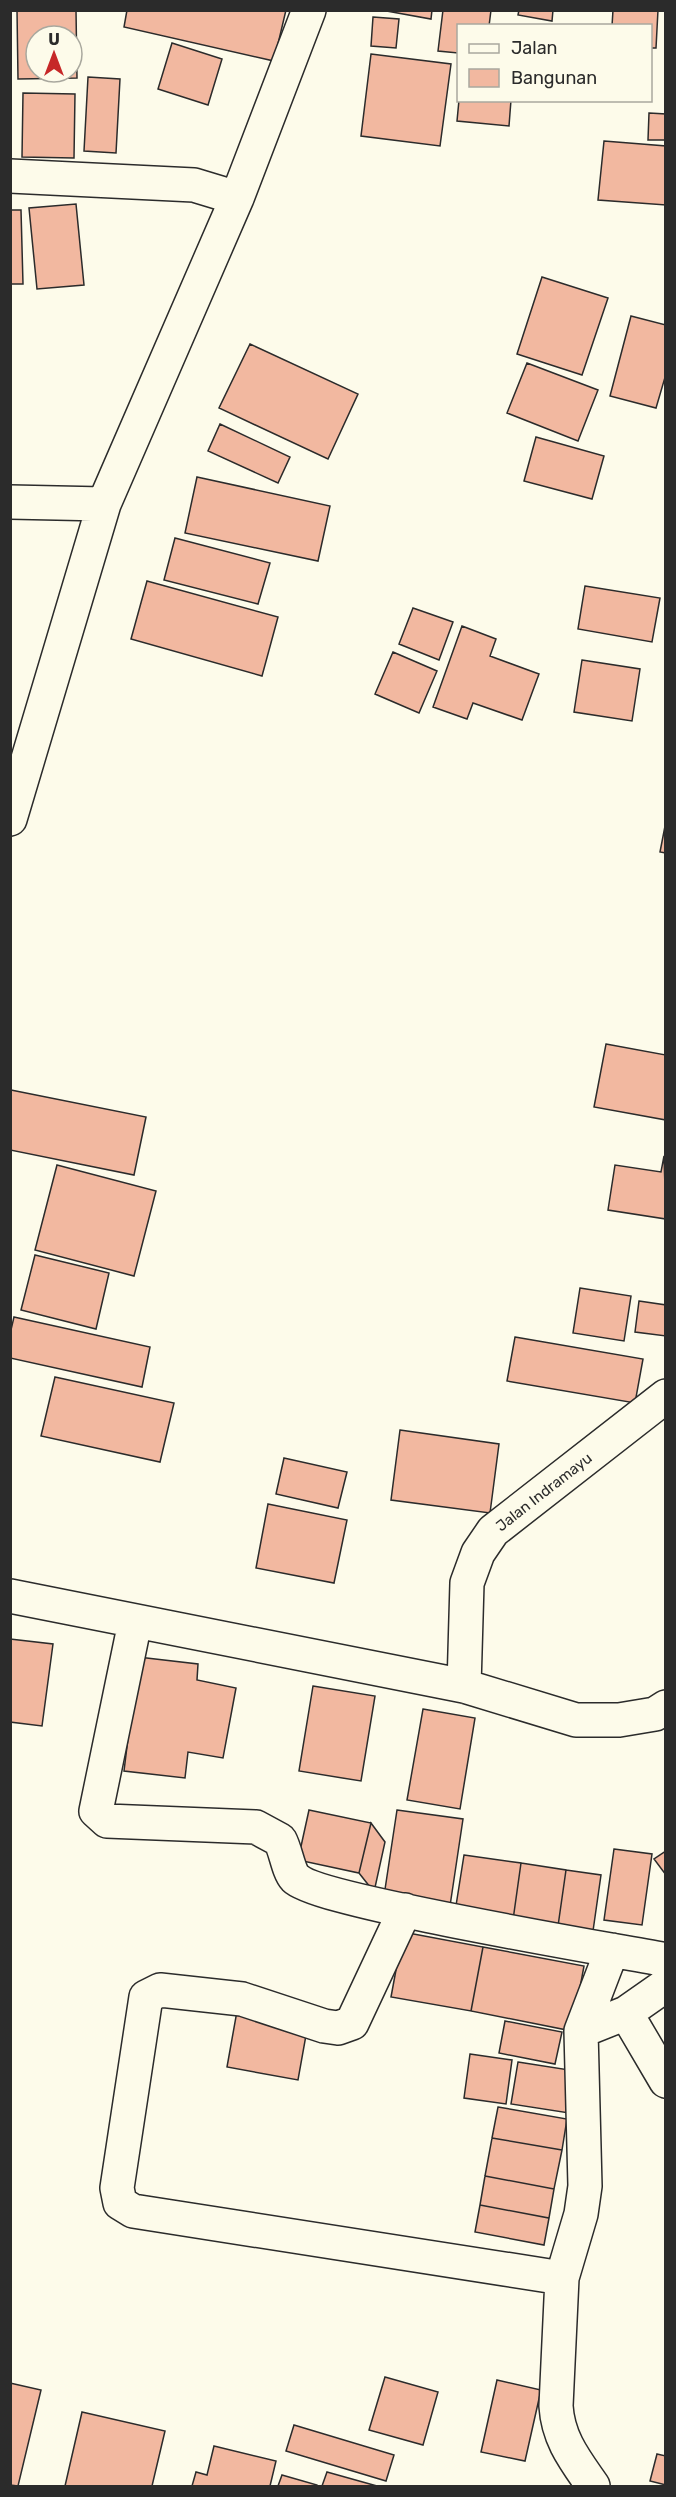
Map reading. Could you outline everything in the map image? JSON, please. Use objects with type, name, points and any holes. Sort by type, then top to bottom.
[{"type":"street","points":[[10,819],[104,504],[237,198],[309,10]]},
{"type":"street","points":[[10,176],[194,185],[237,198]]},
{"type":"street","points":[[10,502],[104,504]]},
{"type":"street","name":"Jalan Indramayu","points":[[464,1686],[467,1583],[478,1552],[493,1531],[666,1396]]},
{"type":"street","points":[[10,1596],[464,1686],[576,1720],[619,1720],[655,1714],[666,1707]]},
{"type":"street","points":[[135,1622],[96,1811],[100,1817],[107,1821],[256,1827],[280,1840],[294,1877],[303,1884],[340,1896],[405,1910],[666,1960]]},
{"type":"street","points":[[405,1910],[352,2023],[338,2028],[324,2026],[242,1999],[160,1990],[146,1996],[117,2188],[120,2203],[133,2211],[561,2278]]},
{"type":"street","points":[[594,2487],[567,2448],[557,2427],[561,2278],[581,2214],[585,2187],[581,2031],[612,1950]]},
{"type":"street","points":[[581,2031],[626,2013],[666,1985]]},
{"type":"street","points":[[626,2013],[666,2081]]},
{"type":"building","points":[[17,10],[76,10],[76,24],[24,24],[24,79],[18,79]]},
{"type":"building","points":[[127,10],[286,10],[274,61],[124,27]]},
{"type":"building","points":[[381,10],[432,10],[431,19]]},
{"type":"building","points":[[443,10],[491,10],[489,24],[457,24],[457,53],[438,51]]},
{"type":"building","points":[[519,10],[553,10],[552,21],[518,15]]},
{"type":"building","points":[[613,10],[658,10],[656,48],[652,48],[652,24],[612,24]]},
{"type":"building","points":[[373,17],[399,19],[396,48],[371,46]]},
{"type":"building","points":[[172,43],[222,59],[208,105],[158,89]]},
{"type":"building","points":[[371,54],[451,64],[440,146],[361,136]]},
{"type":"building","points":[[88,77],[120,79],[116,153],[84,151]]},
{"type":"building","points":[[23,93],[75,94],[74,158],[22,157]]},
{"type":"building","points":[[459,102],[511,102],[509,126],[457,121]]},
{"type":"building","points":[[649,113],[666,114],[666,140],[648,140]]},
{"type":"building","points":[[604,141],[666,146],[666,205],[598,200]]},
{"type":"building","points":[[76,204],[84,285],[37,289],[29,208]]},
{"type":"building","points":[[10,210],[21,210],[23,284],[10,284]]},
{"type":"building","points":[[542,277],[608,298],[582,375],[517,354]]},
{"type":"building","points":[[631,316],[666,325],[666,374],[656,408],[610,396]]},
{"type":"building","points":[[250,344],[358,394],[328,459],[219,408]]},
{"type":"building","points":[[527,363],[598,390],[578,441],[507,413]]},
{"type":"building","points":[[220,424],[290,457],[278,483],[208,451]]},
{"type":"building","points":[[536,437],[604,456],[592,499],[524,481]]},
{"type":"building","points":[[197,477],[330,506],[318,561],[185,533]]},
{"type":"building","points":[[175,538],[270,563],[258,604],[164,580]]},
{"type":"building","points":[[147,581],[278,617],[262,676],[131,639]]},
{"type":"building","points":[[585,586],[660,598],[652,642],[578,629]]},
{"type":"building","points":[[413,608],[453,622],[439,660],[399,644]]},
{"type":"building","points":[[462,626],[496,639],[490,656],[539,674],[522,720],[473,703],[467,719],[433,707]]},
{"type":"building","points":[[393,652],[437,671],[419,713],[375,694]]},
{"type":"building","points":[[582,660],[640,669],[632,721],[574,712]]},
{"type":"building","points":[[666,821],[666,853],[660,852]]},
{"type":"building","points":[[606,1044],[666,1055],[666,1120],[594,1107]]},
{"type":"building","points":[[11,1090],[146,1117],[134,1175],[10,1150]]},
{"type":"building","points":[[664,1156],[666,1219],[608,1210],[615,1165],[661,1172]]},
{"type":"building","points":[[57,1165],[156,1191],[134,1276],[35,1250]]},
{"type":"building","points":[[35,1255],[109,1273],[96,1329],[21,1310]]},
{"type":"building","points":[[580,1288],[631,1296],[624,1341],[573,1333]]},
{"type":"building","points":[[639,1301],[666,1305],[666,1336],[635,1332]]},
{"type":"building","points":[[14,1317],[150,1347],[142,1387],[10,1358],[10,1334]]},
{"type":"building","points":[[515,1337],[643,1359],[635,1403],[507,1381]]},
{"type":"building","points":[[55,1377],[174,1403],[160,1462],[41,1436]]},
{"type":"building","points":[[400,1430],[499,1444],[490,1513],[391,1500]]},
{"type":"building","points":[[284,1458],[347,1472],[338,1508],[276,1494]]},
{"type":"building","points":[[268,1504],[347,1520],[334,1583],[256,1568]]},
{"type":"building","points":[[10,1639],[53,1644],[42,1726],[10,1722]]},
{"type":"building","points":[[138,1657],[198,1664],[197,1680],[236,1688],[223,1758],[188,1752],[185,1778],[124,1771]]},
{"type":"building","points":[[313,1686],[375,1696],[361,1781],[299,1771]]},
{"type":"building","points":[[423,1709],[475,1718],[460,1809],[407,1800]]},
{"type":"building","points":[[309,1810],[371,1823],[359,1873],[298,1860]]},
{"type":"building","points":[[397,1810],[463,1819],[450,1906],[384,1896]]},
{"type":"building","points":[[371,1823],[385,1842],[374,1892],[359,1873]]},
{"type":"building","points":[[614,1849],[652,1854],[642,1925],[604,1920]]},
{"type":"building","points":[[666,1851],[666,1875],[654,1859]]},
{"type":"building","points":[[464,1855],[521,1863],[513,1920],[455,1912]]},
{"type":"building","points":[[521,1863],[566,1870],[558,1926],[513,1920]]},
{"type":"building","points":[[566,1870],[601,1875],[593,1931],[558,1926]]},
{"type":"building","points":[[403,1932],[483,1947],[471,2011],[391,1997]]},
{"type":"building","points":[[483,1947],[584,1966],[572,2031],[471,2011]]},
{"type":"building","points":[[237,2011],[308,2024],[298,2080],[227,2067]]},
{"type":"building","points":[[505,2021],[562,2032],[555,2064],[499,2053]]},
{"type":"building","points":[[470,2054],[512,2060],[506,2104],[464,2098]]},
{"type":"building","points":[[518,2062],[576,2071],[569,2113],[511,2104]]},
{"type":"building","points":[[498,2107],[567,2119],[562,2150],[492,2138]]},
{"type":"building","points":[[492,2138],[562,2150],[554,2189],[485,2176]]},
{"type":"building","points":[[485,2176],[554,2189],[549,2218],[480,2205]]},
{"type":"building","points":[[480,2205],[549,2218],[544,2245],[475,2232]]},
{"type":"building","points":[[385,2377],[438,2392],[423,2445],[369,2430]]},
{"type":"building","points":[[497,2380],[541,2390],[525,2461],[481,2452]]},
{"type":"building","points":[[10,2383],[41,2390],[18,2486],[10,2485]]},
{"type":"building","points":[[82,2412],[165,2431],[152,2486],[65,2486]]},
{"type":"building","points":[[294,2425],[394,2455],[386,2481],[286,2451]]},
{"type":"building","points":[[214,2446],[276,2461],[270,2486],[192,2486],[196,2472],[207,2475]]},
{"type":"building","points":[[657,2454],[666,2456],[666,2485],[650,2481]]},
{"type":"building","points":[[327,2472],[377,2486],[322,2486]]},
{"type":"building","points":[[282,2475],[317,2485],[317,2486],[278,2486]]}]
